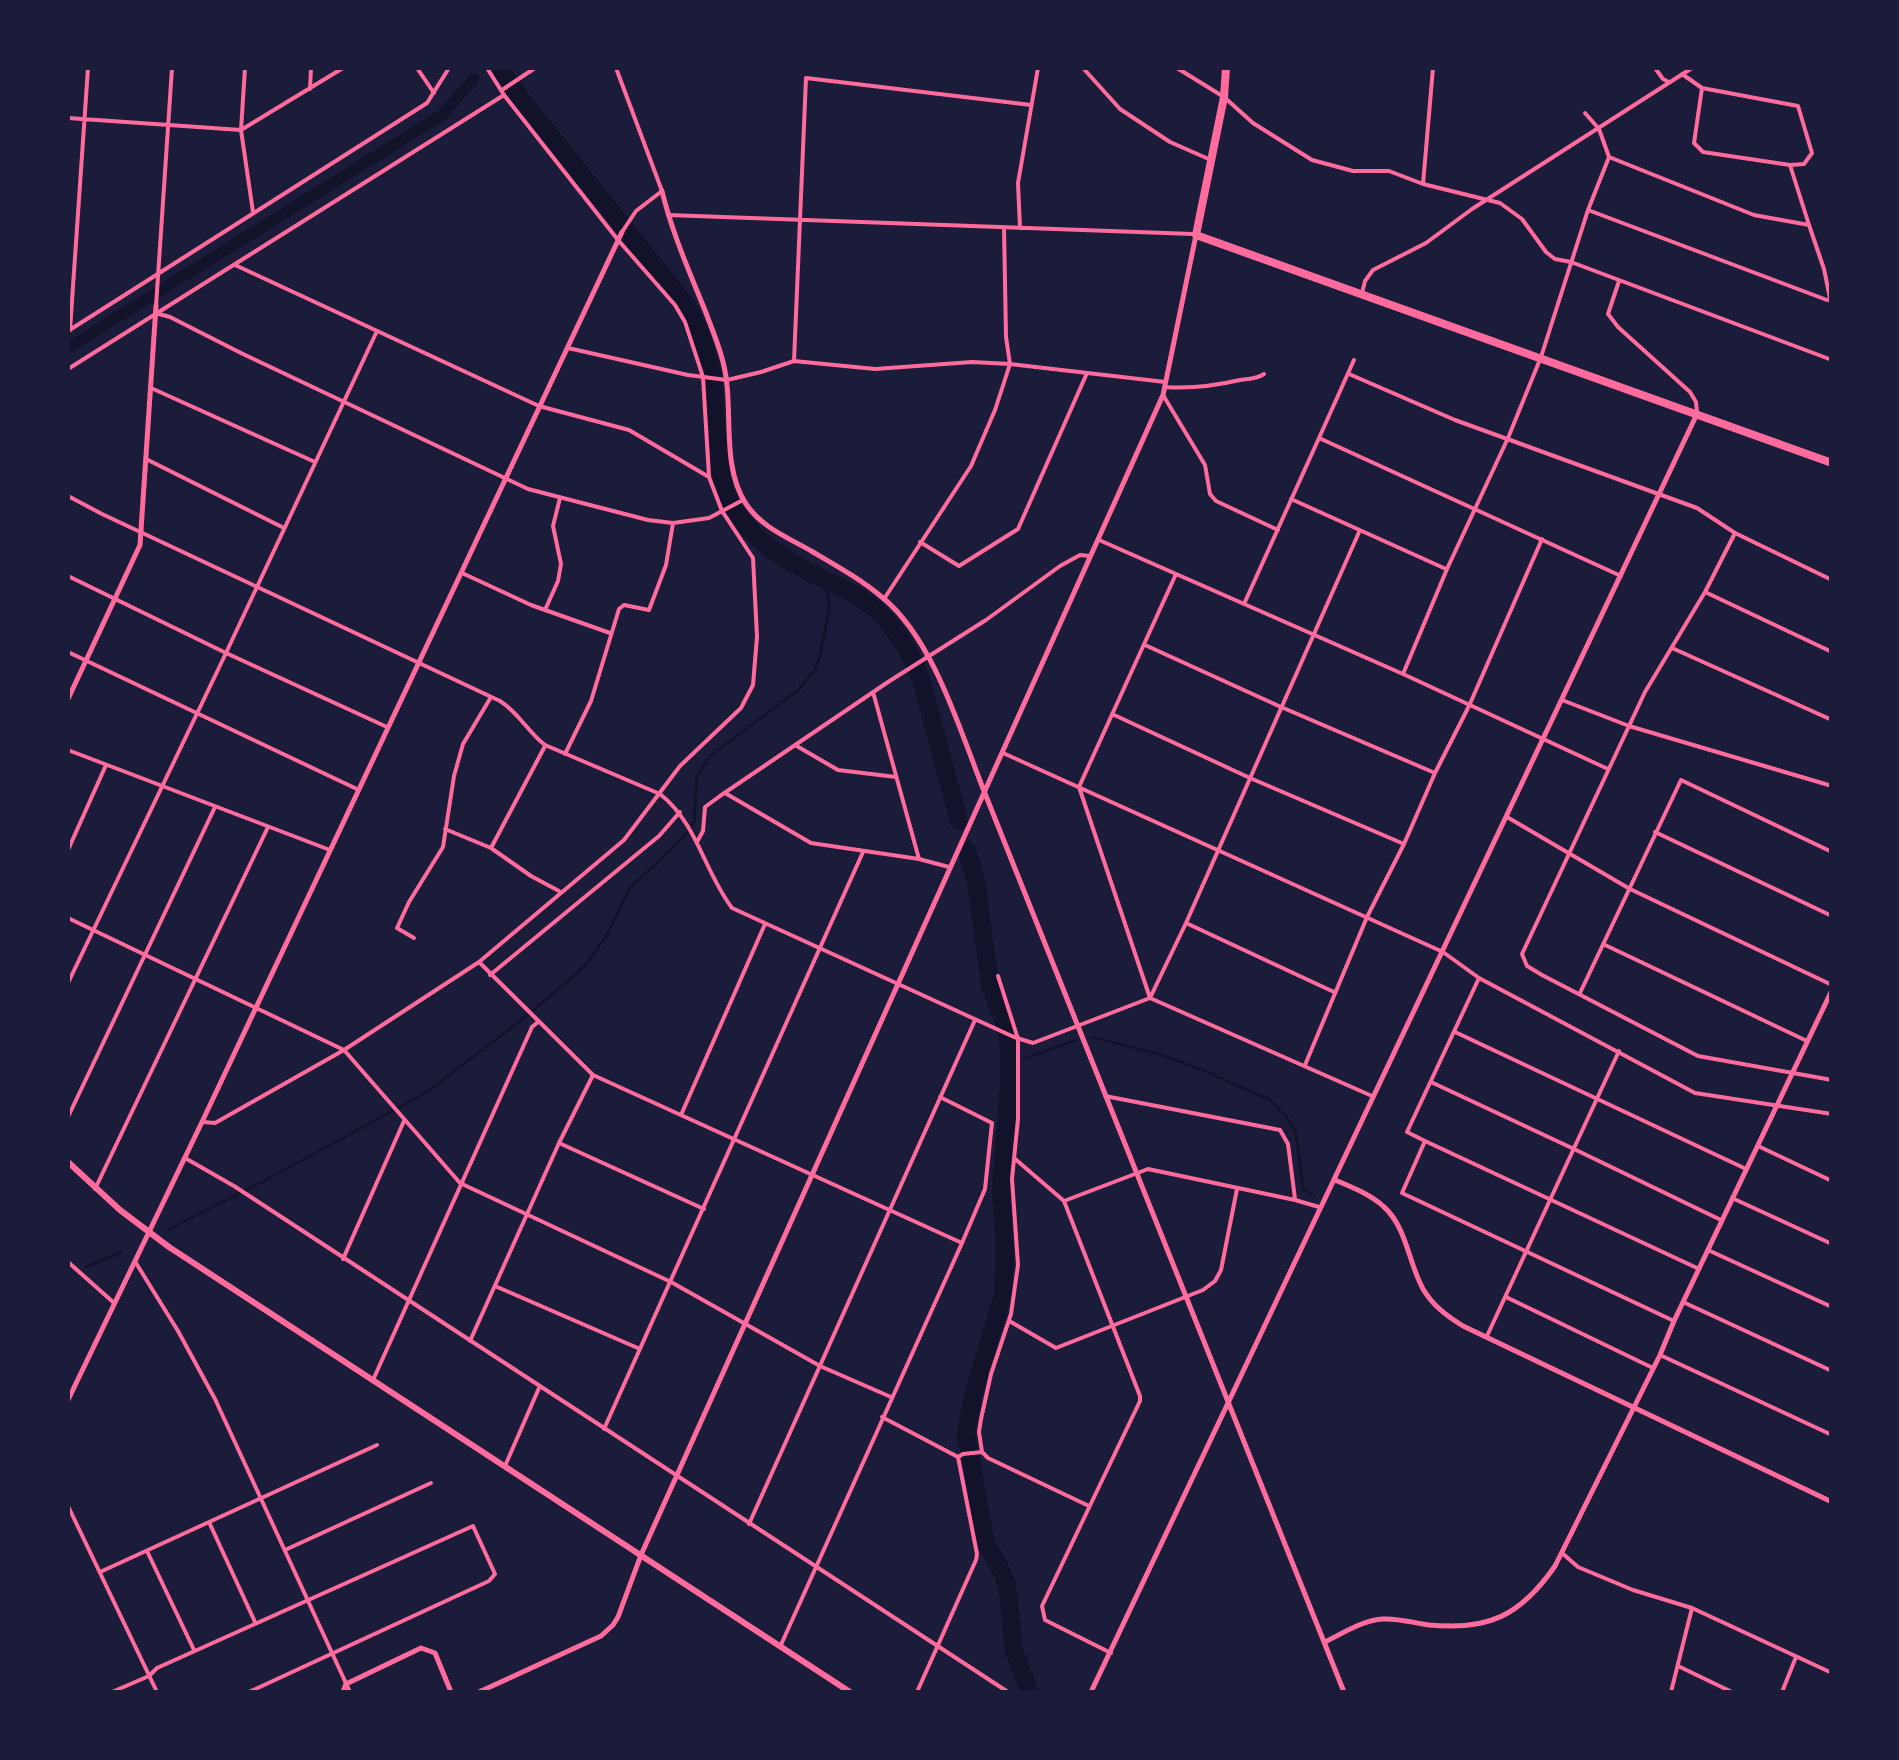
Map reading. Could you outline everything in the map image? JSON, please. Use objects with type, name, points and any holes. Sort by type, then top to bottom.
[{"type":"highway","points":[[1226,68],[1224,97],[1196,234],[1832,462]]},
{"type":"main road","points":[[68,1162],[148,1232],[850,1692]]},
{"type":"street","points":[[69,330],[88,68]]},
{"type":"street","points":[[68,699],[136,556],[142,532],[172,68]]},
{"type":"street","points":[[245,68],[241,130],[253,214]]},
{"type":"street","points":[[310,89],[311,68]]},
{"type":"street","points":[[68,118],[241,130],[344,68]]},
{"type":"street","points":[[417,68],[434,94]]},
{"type":"street","points":[[69,330],[427,103],[450,68]]},
{"type":"street","points":[[202,1122],[215,1123],[344,1050],[479,962],[624,840],[690,755],[741,708],[753,685],[757,637],[753,558],[724,510],[710,477],[703,377],[685,322],[487,68]]},
{"type":"street","points":[[68,370],[155,309],[236,264],[536,68]]},
{"type":"street","points":[[616,68],[721,353],[740,501],[769,528],[846,572],[884,599],[903,618],[928,657],[1344,1692]]},
{"type":"street","points":[[1020,228],[1018,183],[1038,68]]},
{"type":"street","points":[[1083,68],[1120,109],[1170,142],[1211,160]]},
{"type":"street","points":[[1177,68],[1312,160],[1353,172],[1389,172],[1488,199],[1508,207],[1522,219],[1555,260],[1571,262],[1832,360]]},
{"type":"street","points":[[1423,184],[1433,68]]},
{"type":"street","points":[[1655,68],[1670,82]]},
{"type":"street","points":[[1362,293],[1374,270],[1426,243],[1692,68]]},
{"type":"street","points":[[1682,74],[1702,88],[1798,106],[1812,154],[1804,164],[1790,166],[1703,152],[1694,143],[1702,88]]},
{"type":"street","points":[[794,361],[806,78],[1031,105]]},
{"type":"street","points":[[1403,674],[1541,357],[1609,157],[1599,129],[1586,113]]},
{"type":"street","points":[[1609,157],[1754,215],[1809,225]]},
{"type":"street","points":[[1790,166],[1824,268],[1832,308]]},
{"type":"street","points":[[68,1400],[620,236],[631,217],[662,192]]},
{"type":"street","points":[[1588,210],[1829,301]]},
{"type":"street","points":[[479,1692],[606,1632],[618,1616],[641,1555],[1164,395],[1196,234],[668,216]]},
{"type":"street","points":[[884,599],[971,466],[1010,364],[1004,228]]},
{"type":"street","points":[[236,264],[539,406],[629,430],[710,477]]},
{"type":"street","points":[[1091,1692],[1696,413],[1696,402],[1690,392],[1608,314],[1619,281]]},
{"type":"street","points":[[155,309],[528,489],[673,523],[710,518],[740,501]]},
{"type":"street","points":[[68,983],[376,331]]},
{"type":"street","points":[[567,348],[727,380],[794,361],[875,369],[972,362],[1010,364],[1211,387],[1264,374]]},
{"type":"street","points":[[1244,604],[1354,360]]},
{"type":"street","points":[[920,542],[959,566],[1018,529],[1087,372]]},
{"type":"street","points":[[1349,374],[1455,420],[1696,508],[1734,533],[1832,580]]},
{"type":"street","points":[[151,388],[315,462]]},
{"type":"street","points":[[1164,395],[1202,458],[1210,494],[1216,501],[1278,530]]},
{"type":"street","points":[[1319,438],[1622,576]]},
{"type":"street","points":[[146,459],[284,528]]},
{"type":"street","points":[[68,496],[513,709],[545,745],[660,794],[680,812],[732,908],[1033,1043],[1150,998],[1360,530]]},
{"type":"street","points":[[546,610],[561,564],[553,526],[560,498]]},
{"type":"street","points":[[1291,500],[1446,570]]},
{"type":"street","points":[[565,754],[601,672],[618,610],[624,605],[649,610],[666,565],[673,523]]},
{"type":"street","points":[[1734,533],[1705,592],[1646,692],[1522,954],[1527,966],[1698,1056],[1832,1080]]},
{"type":"street","points":[[1305,1065],[1367,918],[1542,539]]},
{"type":"street","points":[[1099,540],[1403,674],[1608,770]]},
{"type":"street","points":[[697,842],[703,831],[705,807],[872,692],[986,620],[1060,566],[1080,555],[1090,556]]},
{"type":"street","points":[[462,573],[610,633]]},
{"type":"street","points":[[1176,574],[1079,787],[1150,998],[1374,1097]]},
{"type":"street","points":[[68,576],[387,726]]},
{"type":"street","points":[[1705,592],[1832,652]]},
{"type":"street","points":[[1144,645],[1436,773]]},
{"type":"street","points":[[1672,648],[1832,720]]},
{"type":"street","points":[[68,652],[359,790]]},
{"type":"street","points":[[872,692],[919,859]]},
{"type":"street","points":[[414,938],[397,928],[443,847],[454,776],[464,744],[491,697]]},
{"type":"street","points":[[1562,700],[1629,726],[1832,786]]},
{"type":"street","points":[[1112,714],[1404,844]]},
{"type":"street","points":[[795,744],[838,770],[896,776]]},
{"type":"street","points":[[492,848],[545,745]]},
{"type":"street","points":[[68,750],[330,850]]},
{"type":"street","points":[[1003,754],[1443,952],[1479,978],[1694,1094],[1832,1114]]},
{"type":"street","points":[[68,850],[106,765]]},
{"type":"street","points":[[1580,994],[1680,780],[1832,852]]},
{"type":"street","points":[[726,792],[811,844],[950,867]]},
{"type":"street","points":[[68,1117],[214,807]]},
{"type":"street","points":[[490,974],[659,836],[680,812]]},
{"type":"street","points":[[1325,1642],[1378,1619],[1455,1627],[1492,1621],[1510,1612],[1538,1588],[1562,1553],[1634,1409],[1832,988],[1630,889],[1507,818]]},
{"type":"street","points":[[95,1188],[268,826]]},
{"type":"street","points":[[446,830],[492,848],[530,876],[562,892]]},
{"type":"street","points":[[1655,832],[1832,916]]},
{"type":"street","points":[[604,1429],[863,852]]},
{"type":"street","points":[[68,918],[344,1050],[460,1183],[671,1282],[820,1366],[891,1397]]},
{"type":"street","points":[[1186,923],[1334,992]]},
{"type":"street","points":[[681,1116],[765,924]]},
{"type":"street","points":[[1603,944],[1807,1041]]},
{"type":"street","points":[[479,962],[593,1074],[962,1242]]},
{"type":"street","points":[[979,1452],[981,1419],[1009,1321],[1018,1265],[1012,1179],[1018,1119],[1016,1038],[998,976]]},
{"type":"street","points":[[1479,978],[1407,1132],[1699,1269]]},
{"type":"street","points":[[373,1380],[538,1019]]},
{"type":"street","points":[[749,1524],[975,1020]]},
{"type":"street","points":[[1454,1032],[1747,1170]]},
{"type":"street","points":[[1487,1336],[1618,1051]]},
{"type":"street","points":[[470,1341],[593,1074]]},
{"type":"street","points":[[1430,1082],[1721,1220]]},
{"type":"street","points":[[1105,1096],[1280,1130],[1288,1144],[1296,1200]]},
{"type":"street","points":[[780,1646],[985,1189],[992,1124],[940,1098]]},
{"type":"street","points":[[343,1259],[404,1121]]},
{"type":"street","points":[[1425,1141],[1402,1193],[1674,1321]]},
{"type":"street","points":[[559,1143],[704,1209]]},
{"type":"street","points":[[1758,1146],[1832,1181]]},
{"type":"street","points":[[184,1158],[234,1186],[1008,1692]]},
{"type":"street","points":[[1014,1158],[1064,1201],[1140,1396],[1042,1606],[1046,1620],[1111,1653]]},
{"type":"street","points":[[1064,1201],[1148,1169],[1322,1208]]},
{"type":"street","points":[[1335,1180],[1385,1207],[1397,1222],[1424,1291],[1445,1314],[1463,1326],[1832,1502]]},
{"type":"street","points":[[1009,1321],[1056,1348],[1204,1290],[1221,1270],[1237,1189]]},
{"type":"street","points":[[1732,1198],[1832,1244]]},
{"type":"street","points":[[1708,1250],[1832,1307]]},
{"type":"street","points":[[135,1260],[215,1399],[350,1692]]},
{"type":"street","points":[[68,1262],[114,1302]]},
{"type":"street","points":[[495,1286],[640,1349]]},
{"type":"street","points":[[1506,1297],[1653,1368]]},
{"type":"street","points":[[1684,1302],[1832,1372]]},
{"type":"street","points":[[1660,1355],[1832,1435]]},
{"type":"street","points":[[505,1466],[540,1387]]},
{"type":"street","points":[[882,1418],[961,1455],[979,1452],[1090,1506]]},
{"type":"street","points":[[100,1572],[377,1445]]},
{"type":"street","points":[[917,1692],[977,1554],[961,1455]]},
{"type":"street","points":[[286,1550],[431,1483]]},
{"type":"street","points":[[68,1506],[157,1692]]},
{"type":"street","points":[[208,1522],[255,1624]]},
{"type":"street","points":[[112,1692],[472,1526],[496,1574],[489,1582],[248,1692]]},
{"type":"street","points":[[147,1550],[194,1651]]},
{"type":"street","points":[[1562,1553],[1578,1567],[1692,1608],[1832,1673]]},
{"type":"street","points":[[1671,1692],[1692,1608]]},
{"type":"street","points":[[343,1692],[346,1684],[422,1648],[435,1653],[452,1692]]},
{"type":"street","points":[[1782,1692],[1796,1656]]},
{"type":"street","points":[[1678,1666],[1732,1692]]},
{"type":"waterway","points":[[500,68],[687,306],[712,370],[721,477],[736,512],[772,550],[872,607],[890,624],[911,656],[921,679],[959,821]]},
{"type":"waterway","points":[[68,348],[442,115],[474,79]]},
{"type":"waterway","points":[[169,1229],[427,1092],[524,1018],[588,962],[607,935],[630,888],[684,837],[694,822],[697,776],[710,756],[798,690],[815,670],[829,610],[828,594],[820,577]]},
{"type":"waterway","points":[[967,850],[976,881],[990,985],[1009,1046],[1009,1087],[1001,1189],[1003,1294],[972,1399],[966,1434],[986,1544],[1007,1585],[1014,1651],[1030,1692]]},
{"type":"waterway","points":[[1092,1037],[1158,1054],[1270,1100],[1296,1133],[1303,1189],[1314,1195]]},
{"type":"waterway","points":[[1023,1059],[1076,1040]]},
{"type":"waterway","points":[[86,1267],[121,1252]]}]
